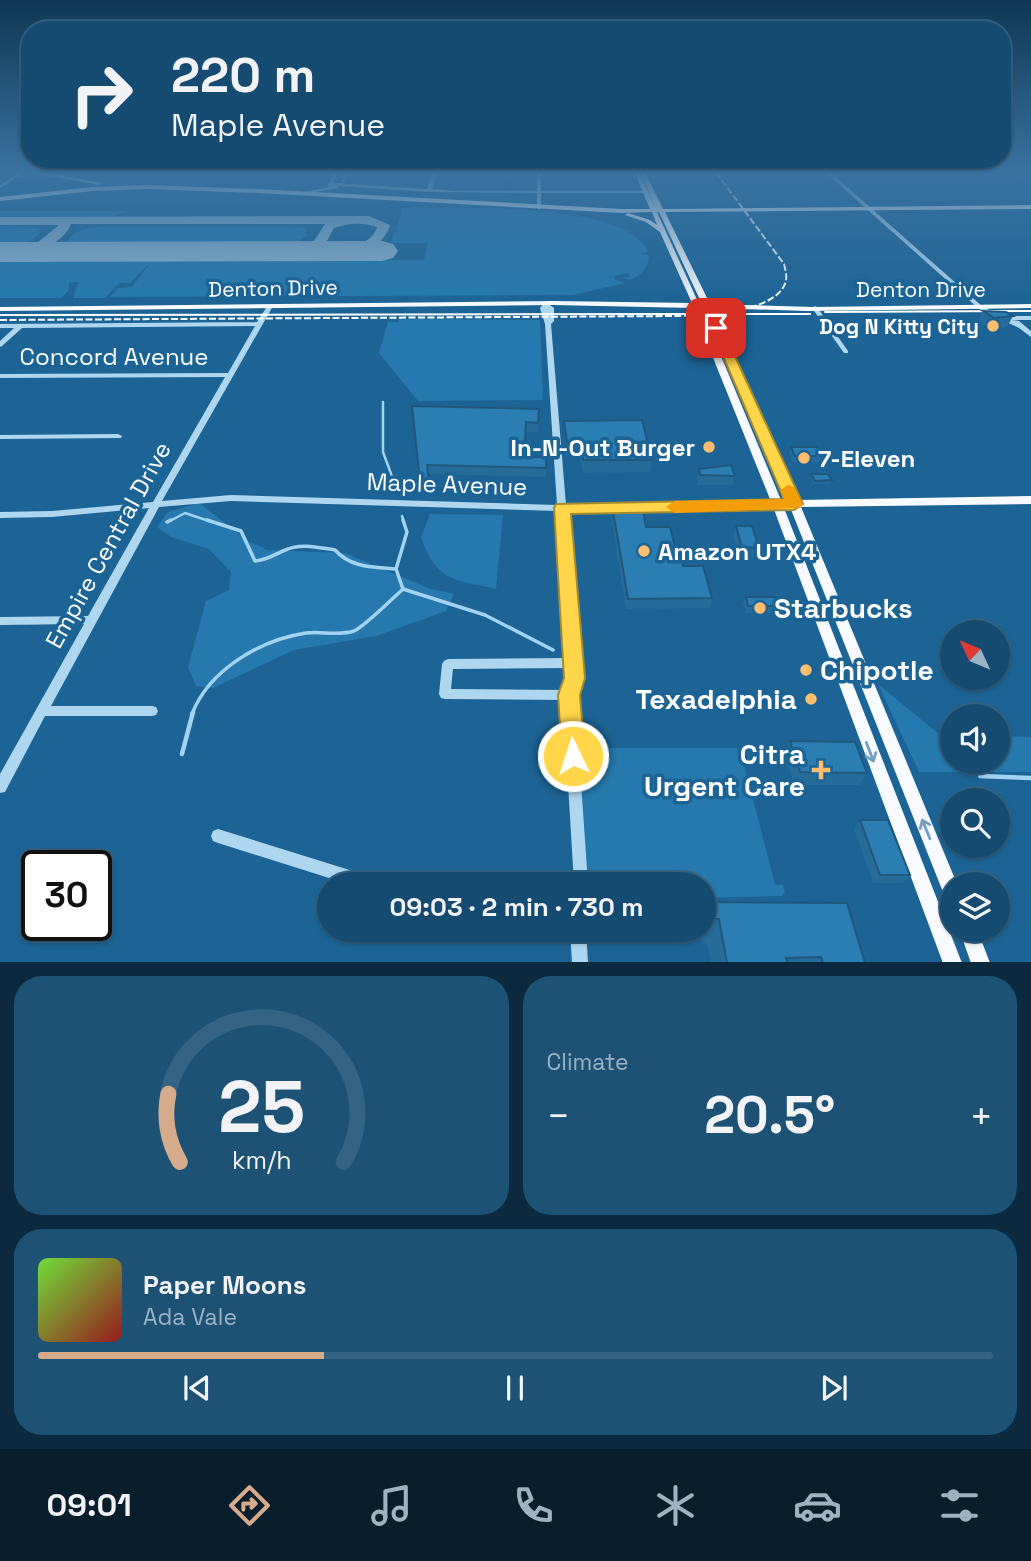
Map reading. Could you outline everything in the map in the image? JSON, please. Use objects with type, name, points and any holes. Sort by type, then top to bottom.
[{"type":"main road","points":[[635,216],[662,231]]},
{"type":"main road","points":[[657,216],[689,289],[730,358],[760,426],[944,872]]},
{"type":"main road","points":[[659,216],[688,265],[718,358],[953,962]]},
{"type":"main road","points":[[678,265],[688,265]]},
{"type":"main road","points":[[673,305],[685,301],[689,289]]},
{"type":"main road","name":"Denton Drive","points":[[546,304],[813,308],[1031,306]]},
{"type":"main road","name":"Denton Drive","points":[[0,309],[546,304],[702,307]]},
{"type":"main road","points":[[718,358],[730,358]]},
{"type":"main road","points":[[746,426],[760,426]]},
{"type":"main road","name":"Maple Avenue","points":[[777,504],[1031,500]]},
{"type":"main road","points":[[811,592],[830,592]]},
{"type":"main road","points":[[861,727],[884,727]]},
{"type":"main road","points":[[973,942],[981,962]]},
{"type":"street","points":[[876,216],[992,314],[987,318],[1031,318]]},
{"type":"street","points":[[546,304],[543,308],[548,324],[574,678],[569,695],[580,872]]},
{"type":"street","name":"Empire Central Drive","points":[[0,787],[5,770],[42,711],[267,306]]},
{"type":"street","points":[[980,306],[1007,318],[1031,335]]},
{"type":"street","points":[[813,308],[846,352]]},
{"type":"street","points":[[0,326],[257,324]]},
{"type":"street","points":[[0,345],[20,326]]},
{"type":"street","name":"Concord Avenue","points":[[0,376],[229,374]]},
{"type":"street","points":[[0,437],[118,436]]},
{"type":"street","name":"Maple Avenue","points":[[0,515],[64,513],[157,503],[254,498],[562,508],[777,504]]},
{"type":"street","points":[[0,621],[92,620]]},
{"type":"street","points":[[569,695],[445,694],[447,664],[573,663]]},
{"type":"street","points":[[42,711],[152,711]]},
{"type":"street","points":[[218,836],[334,872]]},
{"type":"street","points":[[579,942],[580,962]]},
{"type":"shaded area","points":[[401,216],[579,216],[611,224],[635,236],[648,252],[638,254],[649,255],[649,260],[644,270],[630,280],[622,278],[630,277],[628,273],[614,276],[614,279],[625,283],[573,295],[110,297],[118,288],[132,287],[150,263],[130,283],[119,283],[105,298],[73,298],[78,282],[69,283],[69,290],[61,298],[0,298],[0,261],[424,260],[428,243],[391,243],[395,232],[399,231],[396,229]]},
{"type":"shaded area","points":[[0,226],[43,228],[27,242],[0,244]]},
{"type":"shaded area","points":[[106,226],[284,226],[307,228],[305,230],[308,235],[295,243],[66,244],[77,232]]},
{"type":"shaded area","points":[[400,319],[540,320],[543,400],[418,401],[379,353],[388,322],[398,322]]},
{"type":"shaded area","points":[[199,503],[250,542],[268,550],[345,553],[428,588],[454,594],[446,611],[376,636],[294,650],[213,688],[196,686],[188,667],[206,601],[229,590],[231,572],[209,549],[171,537],[157,527],[168,512]]},
{"type":"shaded area","points":[[430,514],[503,515],[496,589],[458,580],[441,571],[427,552],[421,537]]},
{"type":"shaded area","points":[[878,684],[940,735],[940,772],[919,772]]},
{"type":"shaded area","points":[[1010,736],[1031,737],[1031,772],[1010,772]]},
{"type":"shaded area","points":[[585,748],[740,748],[775,885],[783,885],[785,892],[782,896],[716,898],[716,872],[585,872],[578,756],[585,753]]},
{"type":"building","points":[[983,311],[1006,312],[1013,316],[994,318]]},
{"type":"building","points":[[412,406],[539,409],[538,423],[526,422],[524,457],[546,457],[546,468],[427,465],[429,481],[420,481]]},
{"type":"building","points":[[642,420],[652,460],[583,460],[581,443],[567,443],[564,421]]},
{"type":"building","points":[[791,447],[817,447],[822,456],[795,456]]},
{"type":"building","points":[[731,465],[735,476],[700,475],[699,469]]},
{"type":"building","points":[[811,474],[828,474],[832,480],[815,481]]},
{"type":"building","name":"Amazon UTX4","points":[[643,510],[646,527],[670,527],[677,555],[681,555],[683,566],[703,566],[712,598],[628,599],[613,511]]},
{"type":"building","points":[[736,526],[752,526],[759,548],[742,547]]},
{"type":"building","points":[[746,597],[775,597],[778,606],[748,606]]},
{"type":"building","points":[[790,741],[855,742],[867,773],[800,772]]},
{"type":"building","points":[[860,820],[888,820],[910,875],[880,875]]},
{"type":"building","points":[[716,902],[847,903],[865,962],[823,962],[821,957],[786,958],[788,962],[727,962],[719,919],[716,919]]},
{"type":"waterway","points":[[383,402],[383,452],[397,490]]},
{"type":"waterway","points":[[168,522],[185,513],[212,522]]},
{"type":"waterway","points":[[402,516],[404,522]]},
{"type":"waterway","points":[[167,522],[171,520]]},
{"type":"waterway","points":[[207,520],[241,531],[255,561],[293,547],[305,546],[335,550],[341,556],[363,566],[396,569]]},
{"type":"waterway","points":[[396,569],[407,532],[403,520]]},
{"type":"waterway","points":[[396,569],[403,589]]},
{"type":"waterway","points":[[193,712],[200,698],[223,671],[254,650],[271,642],[306,633],[354,631],[403,589]]},
{"type":"waterway","points":[[403,589],[485,615],[553,650]]},
{"type":"waterway","points":[[182,754],[193,712]]},
{"type":"waterway","points":[[980,776],[1031,778]]},
{"type":"taxiway","points":[[0,221],[347,220]]},
{"type":"taxiway","points":[[292,252],[317,247],[329,226],[347,220]]},
{"type":"taxiway","points":[[339,251],[367,246],[378,238],[384,225],[369,220],[347,220]]},
{"type":"taxiway","points":[[16,252],[41,246],[65,227],[65,223],[58,221]]},
{"type":"runway","points":[[0,252],[382,251]]},
{"type":"tram line","points":[[825,312],[1031,311]]},
{"type":"tram line","points":[[0,315],[687,314]]},
{"type":"tram line","points":[[743,314],[810,314]]},
{"type":"railway","points":[[0,320],[678,316],[722,313],[756,306],[770,299],[781,291],[786,280],[784,264],[748,216]]},
{"type":"slow traffic","points":[[675,507],[794,504],[788,490]]},
{"type":"place","name":"Dog N Kitty City","points":[[993,326]]},
{"type":"place","name":"In-N-Out Burger","points":[[709,447]]},
{"type":"place","name":"7-Eleven","points":[[804,458]]},
{"type":"place","name":"Amazon UTX4","points":[[644,551]]},
{"type":"place","name":"Starbucks","points":[[760,608]]},
{"type":"place","name":"Chipotle","points":[[806,670]]},
{"type":"place","name":"Texadelphia","points":[[811,699]]},
{"type":"place","name":"Citra Urgent Care","points":[[821,770]]},
{"type":"route","points":[[573,756],[569,695],[574,678],[562,508],[794,504],[716,328]]}]
